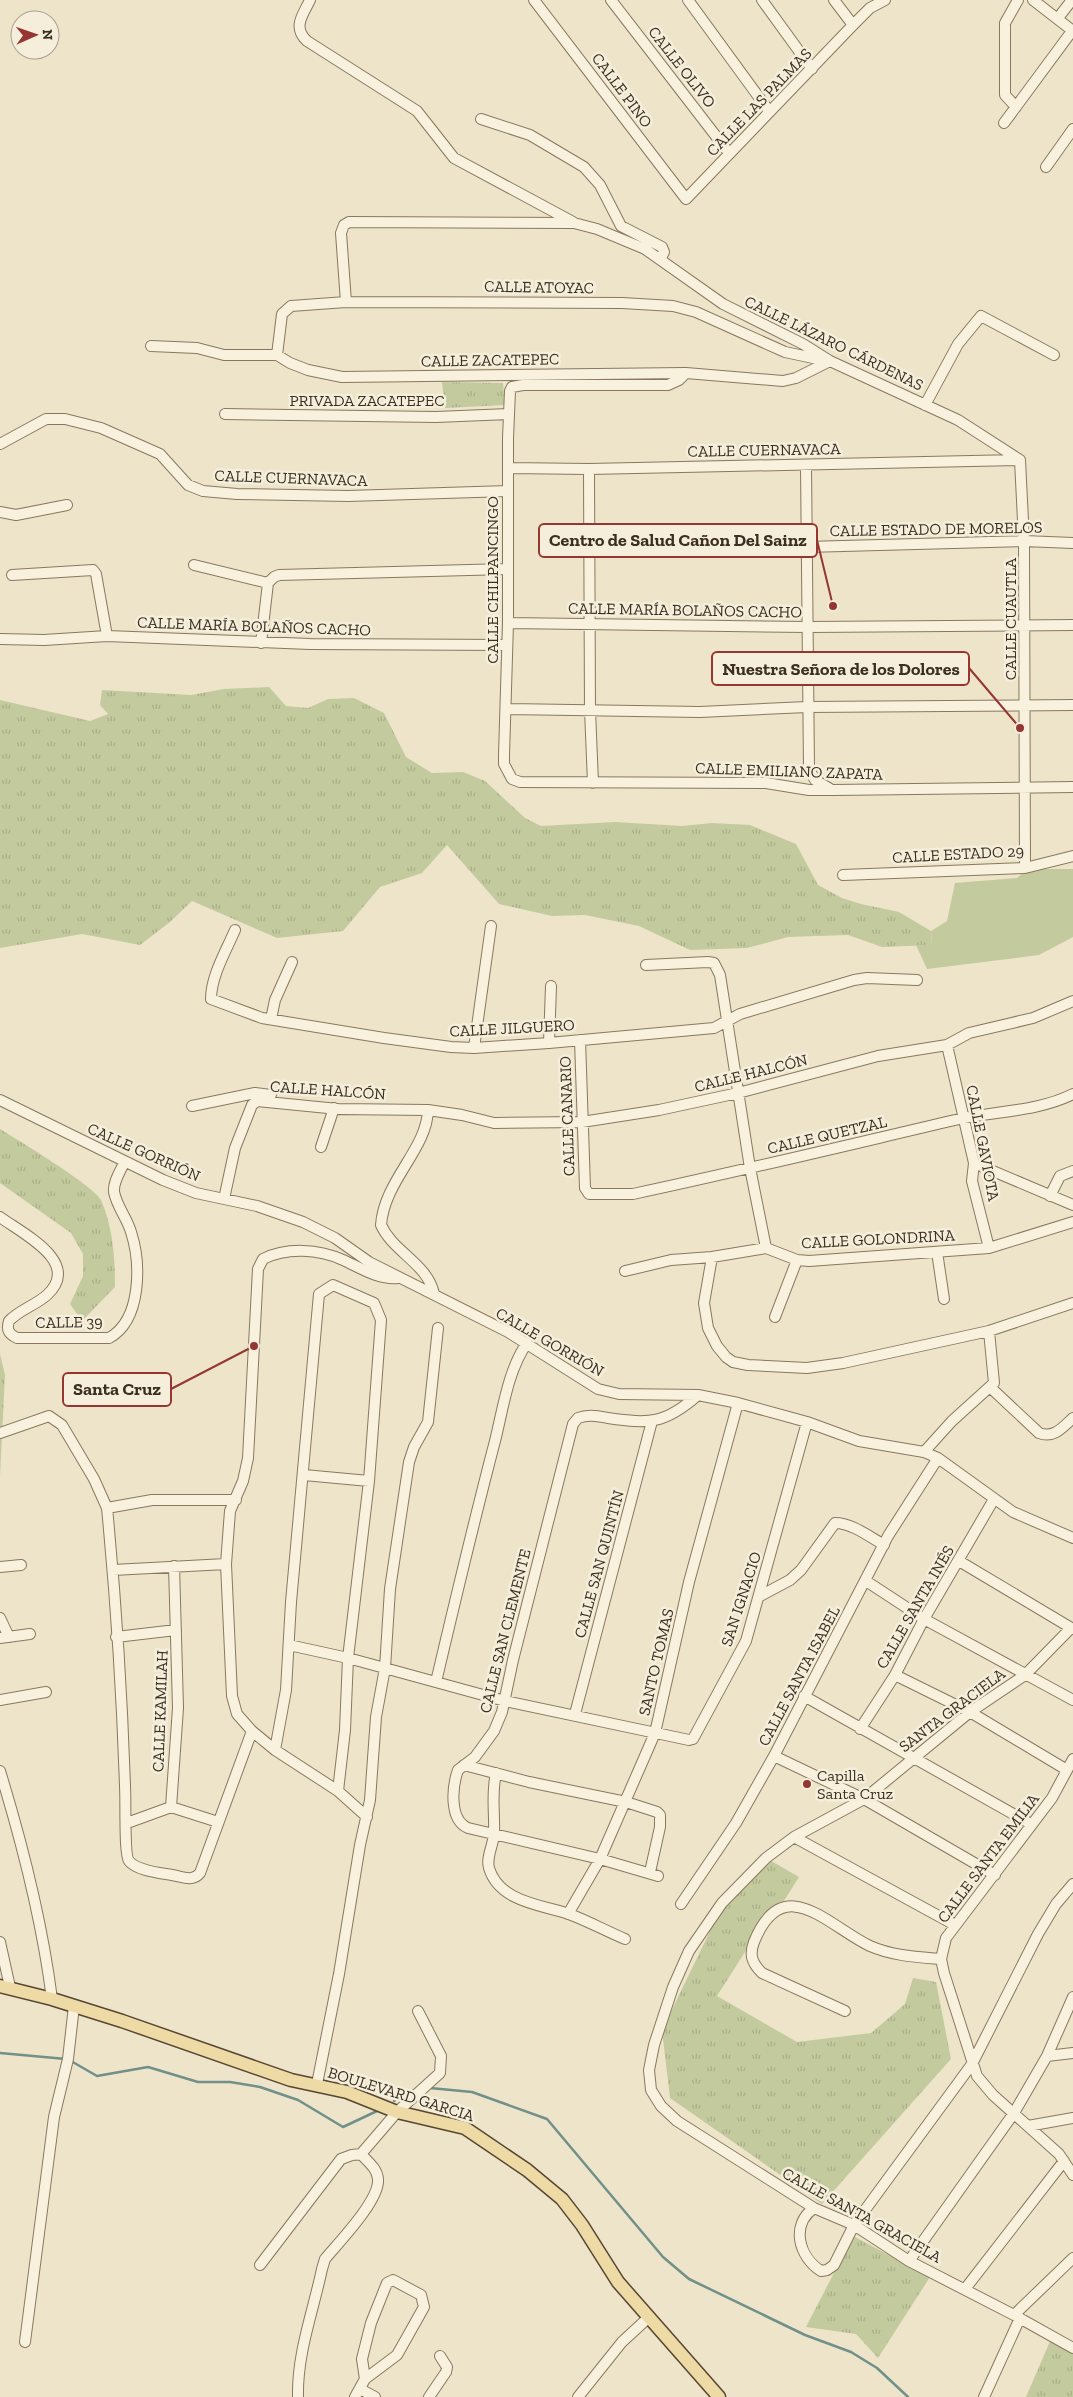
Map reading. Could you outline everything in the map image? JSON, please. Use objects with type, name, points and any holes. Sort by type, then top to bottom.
[{"type":"main road","name":"BOULEVARD GARCIA","points":[[5,1987],[52,1999],[174,2038],[291,2080],[317,2084],[347,2092],[397,2112],[465,2128],[527,2170],[562,2199],[582,2225],[618,2282],[719,2397]]},
{"type":"street","points":[[310,0],[298,24],[300,34],[417,111],[454,158],[574,223]]},
{"type":"street","name":"CALLE PINO","points":[[534,0],[686,199]]},
{"type":"street","name":"CALLE OLIVO","points":[[611,0],[729,153]]},
{"type":"street","points":[[688,0],[770,111]]},
{"type":"street","points":[[762,0],[812,69]]},
{"type":"street","points":[[834,0],[853,25]]},
{"type":"street","name":"CALLE LAS PALMAS","points":[[686,199],[853,25],[870,8],[885,0]]},
{"type":"street","points":[[1016,107],[1005,95],[1005,23],[1018,0]]},
{"type":"street","points":[[1004,123],[1073,31],[1033,0]]},
{"type":"street","points":[[1058,18],[1072,0]]},
{"type":"street","points":[[481,119],[530,135],[584,167],[600,184],[621,226],[662,247],[664,252],[660,258]]},
{"type":"street","points":[[1046,166],[1073,129]]},
{"type":"street","name":"CALLE LÁZARO CÁRDENAS","points":[[346,302],[341,233],[344,225],[350,222],[574,223],[597,229],[645,249],[723,304],[803,344],[830,361],[958,420],[1002,446],[1020,460]]},
{"type":"street","name":"CALLE ATOYAC","points":[[277,355],[282,314],[286,309],[300,305],[346,302],[622,303],[673,306],[696,312],[785,352],[805,358],[830,361]]},
{"type":"street","points":[[925,405],[958,344],[981,316],[1054,355]]},
{"type":"street","name":"CALLE ZACATEPEC","points":[[151,346],[197,348],[224,355],[277,355],[290,363],[308,370],[342,377],[686,373],[784,381],[796,378],[830,361]]},
{"type":"street","name":"CALLE CHILPANCINGO","points":[[507,772],[504,764],[508,623],[509,414],[512,387],[523,385],[668,385],[679,380],[686,373]]},
{"type":"street","name":"PRIVADA ZACATEPEC","points":[[225,414],[436,416],[509,414]]},
{"type":"street","name":"CALLE CUERNAVACA","points":[[0,444],[46,420],[65,419],[101,428],[160,454],[188,485],[203,491],[238,494],[348,496],[508,491]]},
{"type":"street","name":"CALLE CUERNAVACA","points":[[508,468],[806,465],[1020,460]]},
{"type":"street","name":"CALLE CUAUTLA","points":[[1020,460],[1024,541],[1024,868]]},
{"type":"street","points":[[806,465],[808,707],[811,776],[833,790]]},
{"type":"street","points":[[589,468],[590,710],[593,783]]},
{"type":"street","points":[[0,512],[16,515],[67,505]]},
{"type":"street","name":"CALLE ESTADO DE MORELOS","points":[[590,543],[806,547],[1024,541],[1073,542]]},
{"type":"street","points":[[194,565],[268,583]]},
{"type":"street","points":[[12,574],[92,570],[96,574],[107,636]]},
{"type":"street","points":[[261,643],[268,583],[279,575],[507,570]]},
{"type":"street","name":"CALLE MARÍA BOLAÑOS CACHO","points":[[508,623],[808,627],[1073,625]]},
{"type":"street","name":"CALLE MARÍA BOLAÑOS CACHO","points":[[0,640],[44,640],[107,636],[261,643],[507,645]]},
{"type":"street","points":[[506,709],[700,712],[808,707],[1073,705]]},
{"type":"street","name":"CALLE EMILIANO ZAPATA","points":[[507,772],[512,778],[520,782],[766,783],[809,790],[1073,787]]},
{"type":"street","name":"CALLE ESTADO 29","points":[[843,875],[1024,868],[1073,856]]},
{"type":"street","points":[[474,1048],[492,926]]},
{"type":"street","name":"CALLE JILGUERO","points":[[235,930],[214,982],[211,999],[271,1019],[451,1047],[474,1048],[549,1044],[714,1028],[740,1014],[854,980],[867,978],[917,980]]},
{"type":"street","points":[[271,1019],[275,1000],[292,962]]},
{"type":"street","points":[[626,1271],[671,1260],[712,1257],[766,1248],[750,1168],[720,975],[714,963],[646,965]]},
{"type":"street","points":[[549,1044],[551,986]]},
{"type":"street","name":"CALLE HALCÓN","points":[[224,1199],[235,1148],[252,1104],[257,1101],[285,1102],[334,1108],[428,1110],[462,1115],[494,1124],[582,1122],[632,1115],[738,1093],[878,1056],[947,1045],[970,1033],[1033,1018],[1073,1001]]},
{"type":"street","name":"CALLE CANARIO","points":[[580,1040],[586,1192]]},
{"type":"street","name":"CALLE GAVIOTA","points":[[947,1045],[974,1163],[972,1181],[989,1248]]},
{"type":"street","points":[[192,1106],[255,1094],[274,1095],[285,1102]]},
{"type":"street","name":"CALLE QUETZAL","points":[[586,1192],[590,1194],[633,1194],[965,1118],[1040,1106],[1059,1101],[1073,1094]]},
{"type":"street","name":"CALLE GORRIÓN","points":[[0,1100],[124,1163],[196,1193],[274,1211],[303,1222],[400,1278],[526,1343],[598,1389],[619,1394],[698,1395],[738,1403],[807,1422],[859,1441],[924,1452],[938,1458],[994,1499],[1029,1520],[1073,1538]]},
{"type":"street","points":[[321,1147],[334,1108]]},
{"type":"street","points":[[428,1110],[424,1130],[387,1198],[382,1225],[393,1244],[421,1269],[430,1282],[434,1294]]},
{"type":"street","name":"CALLE 39","points":[[0,1217],[48,1252],[57,1262],[59,1271],[55,1285],[47,1295],[9,1322],[10,1334],[17,1338],[110,1338],[118,1333],[126,1324],[136,1294],[138,1273],[136,1250],[114,1190],[115,1182],[124,1163]]},
{"type":"street","points":[[974,1163],[1073,1205]]},
{"type":"street","points":[[1050,1196],[1060,1176],[1073,1171]]},
{"type":"street","name":"CALLE GOLONDRINA","points":[[766,1248],[797,1260],[809,1261],[989,1248],[1073,1222]]},
{"type":"street","points":[[367,1817],[338,1791],[275,1750],[252,1731],[237,1714],[232,1696],[226,1564],[230,1511],[236,1500],[248,1458],[258,1268],[263,1259],[284,1251],[324,1253],[378,1276],[389,1279],[400,1278]]},
{"type":"street","points":[[937,1252],[944,1300]]},
{"type":"street","points":[[712,1257],[704,1303],[704,1316],[717,1346],[733,1362],[807,1368],[843,1363],[989,1331],[1073,1303]]},
{"type":"street","points":[[775,1317],[797,1260]]},
{"type":"street","points":[[275,1750],[286,1690],[291,1602],[319,1294],[333,1285],[374,1303],[381,1320],[369,1481],[348,1658],[345,1730],[338,1791]]},
{"type":"street","points":[[317,2084],[340,1974],[360,1844],[367,1817],[376,1717],[385,1668],[390,1590],[409,1462],[414,1447],[428,1422],[438,1328]]},
{"type":"street","points":[[924,1452],[952,1421],[991,1388],[995,1377],[989,1331]]},
{"type":"street","points":[[436,1682],[472,1528],[503,1411],[518,1355],[526,1343]]},
{"type":"street","points":[[991,1388],[1039,1433],[1045,1435],[1057,1432],[1073,1418]]},
{"type":"street","name":"CALLE SAN CLEMENTE","points":[[626,1802],[657,1812],[660,1816],[654,1874],[600,1858],[468,1828],[460,1825],[456,1820],[454,1801],[456,1776],[494,1731],[505,1701],[513,1660],[573,1424],[578,1418],[590,1415],[630,1421],[652,1421],[678,1412],[698,1395]]},
{"type":"street","name":"SANTO TOMAS","points":[[568,1914],[600,1858],[655,1733],[689,1582],[738,1403]]},
{"type":"street","points":[[0,1433],[49,1416],[62,1425],[94,1479],[107,1508],[127,1824],[126,1854],[130,1862],[137,1867],[192,1878],[200,1873],[252,1731]]},
{"type":"street","name":"CALLE SAN QUINTÍN","points":[[575,1714],[652,1421]]},
{"type":"street","name":"SAN IGNACIO","points":[[289,1645],[348,1658],[505,1701],[575,1714],[689,1740],[696,1735],[746,1641],[807,1422]]},
{"type":"street","name":"CALLE SANTA ISABEL","points":[[681,1904],[736,1823],[774,1756],[884,1545],[938,1458]]},
{"type":"street","points":[[304,1475],[369,1481]]},
{"type":"street","name":"CALLE SANTA INÉS","points":[[860,1729],[895,1675],[924,1619],[994,1499]]},
{"type":"street","points":[[107,1508],[152,1500],[236,1500]]},
{"type":"street","points":[[760,1596],[790,1580],[801,1570],[835,1524],[841,1523],[884,1545]]},
{"type":"street","points":[[959,1561],[1072,1629]]},
{"type":"street","points":[[112,1570],[226,1564]]},
{"type":"street","points":[[0,1567],[21,1565]]},
{"type":"street","name":"CALLE KAMILAH","points":[[171,1807],[178,1708],[174,1566]]},
{"type":"street","points":[[866,1581],[924,1619],[1073,1700]]},
{"type":"street","points":[[0,1618],[5,1637],[30,1634]]},
{"type":"street","name":"SANTA GRACIELA","points":[[651,2090],[649,2070],[654,2045],[673,1987],[689,1951],[722,1902],[766,1858],[794,1837],[864,1799],[970,1712],[1025,1675],[1072,1629]]},
{"type":"street","points":[[116,1637],[176,1630]]},
{"type":"street","points":[[895,1675],[970,1712],[1067,1770]]},
{"type":"street","points":[[0,1700],[46,1692]]},
{"type":"street","points":[[804,1696],[1031,1824]]},
{"type":"street","points":[[774,1756],[864,1799],[995,1875]]},
{"type":"street","name":"CALLE SANTA EMILIA","points":[[1073,1760],[1052,1798],[946,1938],[941,1959],[947,1989],[977,2076],[993,2096],[1014,2113],[1064,2161],[1073,2175]]},
{"type":"street","points":[[464,1765],[496,1774],[626,1802]]},
{"type":"street","points":[[0,1771],[18,1829],[38,1912],[52,1999]]},
{"type":"street","points":[[496,1774],[492,1792],[494,1835],[489,1867],[499,1885],[521,1901],[568,1914],[625,1939]]},
{"type":"street","points":[[127,1824],[171,1807],[218,1822]]},
{"type":"street","points":[[794,1837],[955,1925]]},
{"type":"street","points":[[814,2208],[805,2214],[798,2230],[800,2246],[814,2266],[821,2271],[827,2270],[834,2265],[854,2225],[972,2064],[1038,1934],[1056,1904],[1073,1884]]},
{"type":"street","points":[[845,2011],[762,1973],[755,1966],[751,1950],[772,1914],[779,1908],[796,1906],[815,1913],[870,1946],[894,1955],[941,1959]]},
{"type":"street","points":[[0,1942],[5,1987]]},
{"type":"street","points":[[909,2260],[1014,2113],[1047,2056],[1073,1997]]},
{"type":"street","points":[[25,2342],[54,2117],[68,2059],[74,2006]]},
{"type":"street","points":[[260,2265],[340,2159],[352,2154],[361,2154],[397,2112],[440,2073],[441,2056],[418,2011]]},
{"type":"street","points":[[1047,2056],[1073,2053]]},
{"type":"street","name":"CALLE SANTA GRACIELA","points":[[651,2090],[661,2106],[677,2121],[814,2208],[854,2225],[909,2260],[965,2288],[1073,2348]]},
{"type":"street","points":[[1028,2126],[1073,2118]]},
{"type":"street","points":[[298,2397],[298,2375],[302,2346],[326,2259],[370,2202],[378,2188],[377,2173],[361,2154]]},
{"type":"street","points":[[965,2288],[1064,2161]]},
{"type":"street","points":[[984,2397],[1017,2316],[1073,2258]]},
{"type":"street","points":[[365,2379],[362,2359],[371,2323],[387,2283],[393,2280],[421,2295],[424,2307],[397,2355],[365,2379],[357,2393],[375,2397]]},
{"type":"street","points":[[578,2397],[622,2342],[648,2318]]},
{"type":"street","points":[[429,2397],[446,2372],[446,2367],[440,2356]]},
{"type":"green space","points":[[442,382],[503,383],[505,405],[445,408]]},
{"type":"green space","points":[[269,687],[286,706],[308,708],[328,699],[354,698],[384,713],[406,757],[432,773],[463,772],[485,781],[525,818],[541,826],[615,822],[682,826],[712,823],[750,825],[796,844],[818,885],[842,898],[899,912],[931,931],[932,945],[882,947],[848,935],[788,937],[747,948],[690,950],[639,926],[585,915],[552,916],[499,904],[447,845],[422,873],[380,887],[343,931],[277,938],[192,901],[170,922],[140,945],[82,934],[0,948],[0,700],[90,721],[108,714],[100,705],[102,690],[191,695],[224,689]]},
{"type":"green space","points":[[1027,869],[1073,869],[1073,937],[1039,955],[927,969],[916,945],[932,945],[931,931],[947,921],[955,883],[1017,878]]},
{"type":"green space","points":[[0,1129],[71,1174],[101,1200],[108,1221],[112,1243],[115,1287],[82,1321],[70,1304],[83,1276],[83,1254],[71,1233],[0,1183]]},
{"type":"green space","points":[[0,1354],[5,1375],[0,1476]]},
{"type":"green space","points":[[768,1859],[799,1877],[782,1904],[771,1911],[717,1996],[797,2042],[871,2033],[905,2004],[913,1978],[936,1982],[951,2059],[822,2204],[670,2098],[662,2030],[716,1919]]},
{"type":"green space","points":[[853,2236],[930,2277],[878,2358],[856,2334],[806,2327]]},
{"type":"green space","points":[[1051,2339],[1073,2348],[1073,2397],[1026,2397]]},
{"type":"waterway","points":[[0,2053],[66,2059]]},
{"type":"waterway","points":[[71,2061],[97,2076],[148,2067],[198,2082],[230,2082],[260,2087],[298,2100],[343,2127],[377,2111]]},
{"type":"waterway","points":[[430,2088],[472,2092],[547,2119],[663,2257],[689,2279],[805,2335],[851,2352],[877,2368],[908,2397]]},
{"type":"waterway","points":[[394,2101],[414,2090]]},
{"type":"place","name":"Centro de Salud Cañon Del Sainz","points":[[833,606]]},
{"type":"place","name":"Nuestra Señora de los Dolores","points":[[1020,728]]},
{"type":"place","name":"Santa Cruz","points":[[254,1346]]},
{"type":"place","name":"Capilla Santa Cruz","points":[[807,1784]]}]
